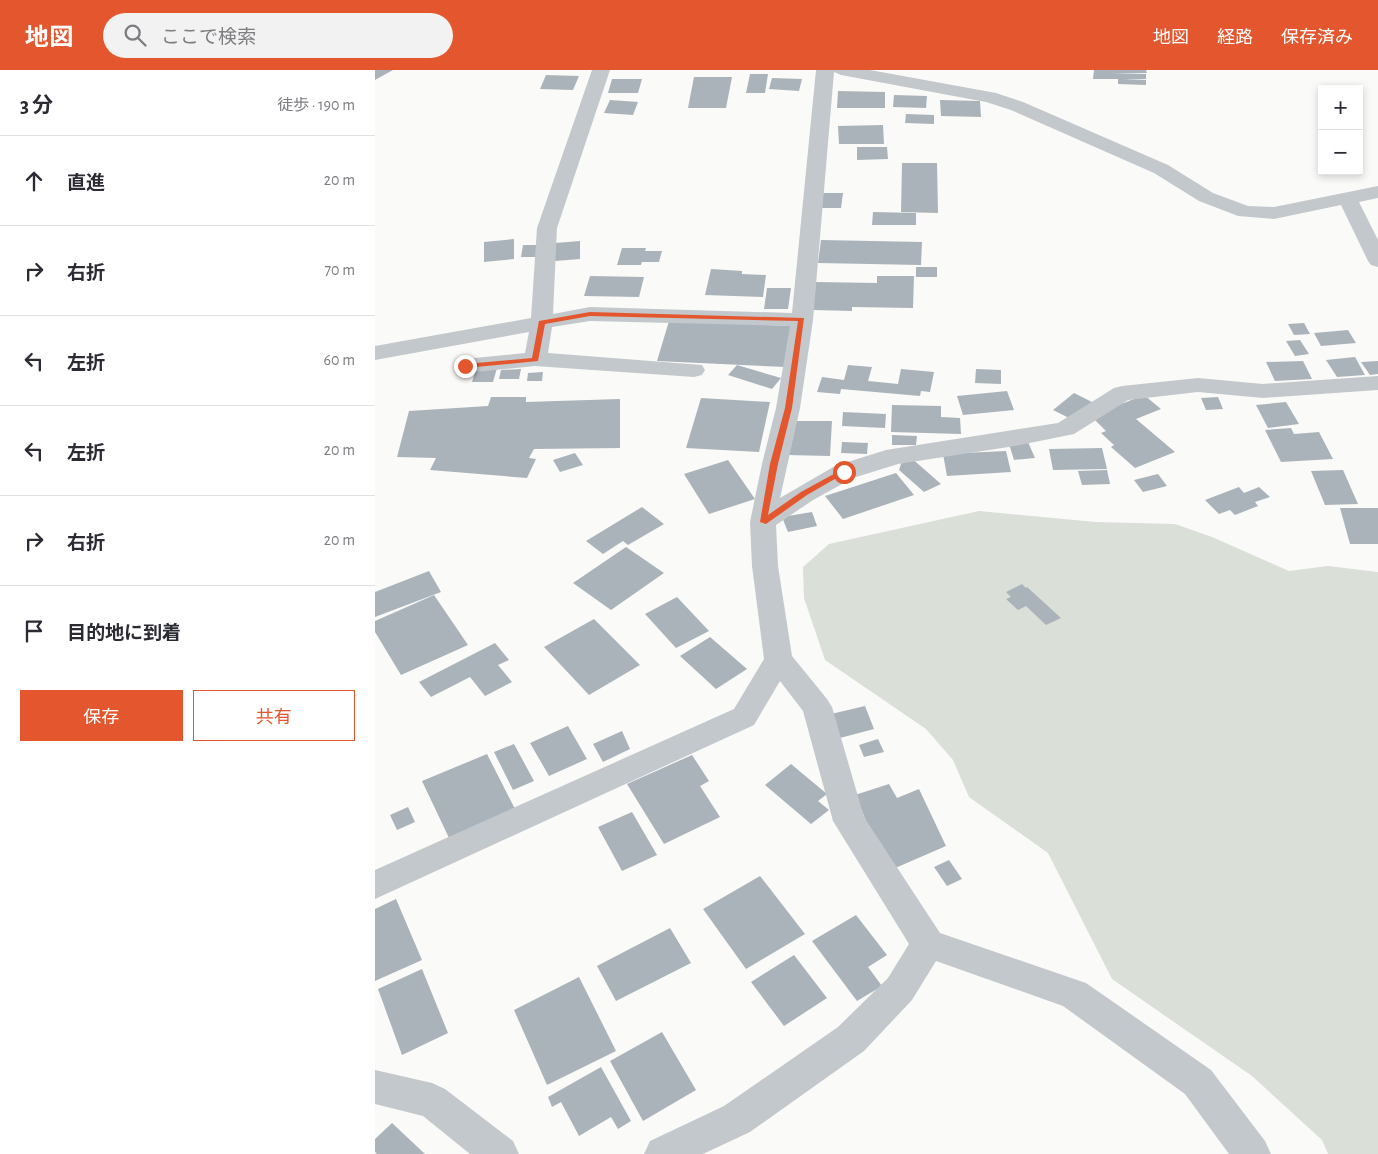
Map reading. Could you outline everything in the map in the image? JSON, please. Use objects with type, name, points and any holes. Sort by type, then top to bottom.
[{"type":"street","points":[[535,360],[542,323],[547,228],[601,70]]},
{"type":"street","points":[[825,70],[802,320],[789,408],[774,464],[763,522],[765,566],[778,659],[817,707],[849,821],[928,944],[1074,994],[1197,1082],[1252,1154]]},
{"type":"street","points":[[841,70],[991,97],[1017,106],[1161,169],[1206,197],[1245,212],[1275,212],[1378,192]]},
{"type":"street","points":[[1347,198],[1378,260]]},
{"type":"street","points":[[375,353],[590,314],[802,320]]},
{"type":"street","points":[[465,366],[535,360],[694,370]]},
{"type":"street","points":[[763,522],[804,494],[844,472],[895,456],[1065,429],[1122,393],[1198,385],[1263,392],[1378,384]]},
{"type":"street","points":[[375,885],[743,717],[778,659]]},
{"type":"street","points":[[663,1154],[737,1119],[851,1039],[900,989],[928,944]]},
{"type":"street","points":[[375,1087],[432,1101],[499,1154]]},
{"type":"shaded area","points":[[979,511],[1095,522],[1175,524],[1212,537],[1289,571],[1328,566],[1378,572],[1378,1154],[1328,1154],[1322,1140],[1252,1076],[1112,979],[1048,853],[969,797],[953,760],[926,729],[825,660],[804,598],[803,567],[829,544]]},
{"type":"building","points":[[375,70],[393,70],[375,80]]},
{"type":"building","points":[[1094,70],[1146,70],[1147,73],[1111,73],[1146,74],[1146,79],[1124,79],[1146,80],[1146,85],[1118,84],[1118,79],[1093,79]]},
{"type":"building","points":[[750,74],[768,74],[765,93],[746,93]]},
{"type":"building","points":[[546,75],[579,76],[573,90],[540,89]]},
{"type":"building","points":[[694,77],[732,77],[726,108],[688,108]]},
{"type":"building","points":[[772,78],[802,79],[799,91],[769,89]]},
{"type":"building","points":[[612,79],[642,79],[638,93],[608,93]]},
{"type":"building","points":[[838,91],[885,92],[885,108],[837,108]]},
{"type":"building","points":[[894,95],[927,96],[926,108],[893,107]]},
{"type":"building","points":[[610,100],[638,102],[633,115],[604,113]]},
{"type":"building","points":[[940,100],[980,101],[981,117],[941,116]]},
{"type":"building","points":[[906,114],[934,115],[934,124],[905,123]]},
{"type":"building","points":[[883,125],[884,144],[839,144],[838,126]]},
{"type":"building","points":[[857,147],[887,147],[888,159],[857,160]]},
{"type":"building","points":[[902,163],[937,163],[938,213],[901,212]]},
{"type":"building","points":[[823,193],[843,193],[841,208],[821,208]]},
{"type":"building","points":[[873,212],[916,213],[916,225],[872,225]]},
{"type":"building","points":[[514,239],[514,259],[484,262],[484,242]]},
{"type":"building","points":[[821,240],[922,242],[921,265],[818,263]]},
{"type":"building","points":[[580,241],[580,259],[555,261],[555,243]]},
{"type":"building","points":[[523,245],[538,245],[536,257],[521,257]]},
{"type":"building","points":[[622,248],[646,248],[645,251],[662,251],[659,262],[642,262],[641,265],[617,265]]},
{"type":"building","points":[[916,267],[937,267],[937,277],[916,277]]},
{"type":"building","points":[[711,269],[742,271],[742,274],[766,275],[763,297],[705,295]]},
{"type":"building","points":[[590,276],[644,277],[639,297],[584,296]]},
{"type":"building","points":[[877,276],[914,276],[913,308],[852,307],[852,311],[813,310],[816,282],[877,283]]},
{"type":"building","points":[[767,288],[791,288],[788,309],[764,309]]},
{"type":"building","points":[[669,321],[794,326],[786,367],[657,361]]},
{"type":"building","points":[[1304,323],[1310,334],[1294,335],[1288,324]]},
{"type":"building","points":[[1348,330],[1356,343],[1321,346],[1314,333]]},
{"type":"building","points":[[1300,340],[1309,354],[1295,356],[1286,341]]},
{"type":"building","points":[[1355,357],[1365,375],[1337,377],[1326,360]]},
{"type":"building","points":[[1303,361],[1312,379],[1275,381],[1266,362]]},
{"type":"building","points":[[1378,361],[1378,374],[1370,375],[1361,362]]},
{"type":"building","points":[[737,365],[781,378],[772,389],[728,375]]},
{"type":"building","points":[[848,365],[872,367],[868,381],[898,384],[901,369],[934,372],[930,392],[921,391],[920,396],[841,389],[840,394],[817,392],[822,377],[844,380]]},
{"type":"building","points":[[476,368],[497,368],[493,382],[472,382]]},
{"type":"building","points":[[521,369],[519,379],[499,379],[501,370]]},
{"type":"building","points":[[976,369],[1001,370],[1001,384],[975,383]]},
{"type":"building","points":[[543,372],[542,381],[527,381],[528,373]]},
{"type":"building","points":[[1007,391],[1014,410],[963,415],[957,396]]},
{"type":"building","points":[[1074,393],[1094,403],[1073,420],[1053,410]]},
{"type":"building","points":[[1144,395],[1161,409],[1136,419],[1175,452],[1135,468],[1111,447],[1114,445],[1101,433],[1106,431],[1091,416]]},
{"type":"building","points":[[491,397],[526,397],[526,402],[620,399],[620,448],[534,449],[529,458],[536,459],[527,478],[430,470],[436,458],[397,457],[409,411],[488,406]]},
{"type":"building","points":[[1218,397],[1223,409],[1206,410],[1201,398]]},
{"type":"building","points":[[701,398],[770,402],[759,452],[686,448]]},
{"type":"building","points":[[1286,402],[1299,424],[1268,428],[1256,405]]},
{"type":"building","points":[[892,405],[941,406],[941,417],[960,418],[961,434],[891,432]]},
{"type":"building","points":[[843,412],[886,414],[885,428],[842,426]]},
{"type":"building","points":[[790,421],[832,421],[830,456],[787,455]]},
{"type":"building","points":[[1291,428],[1294,434],[1319,432],[1333,459],[1281,462],[1265,430]]},
{"type":"building","points":[[892,435],[917,436],[916,445],[892,445]]},
{"type":"building","points":[[842,442],[868,443],[867,454],[841,453]]},
{"type":"building","points":[[1028,442],[1035,458],[1014,460],[1009,444]]},
{"type":"building","points":[[1102,448],[1107,469],[1053,470],[1049,449]]},
{"type":"building","points":[[1006,451],[1011,472],[947,476],[943,454]]},
{"type":"building","points":[[575,453],[583,465],[560,472],[553,460]]},
{"type":"building","points":[[909,456],[941,484],[924,492],[899,470],[903,458]]},
{"type":"building","points":[[728,460],[755,499],[709,514],[684,474]]},
{"type":"building","points":[[1107,470],[1110,484],[1082,485],[1078,471]]},
{"type":"building","points":[[1343,470],[1358,504],[1325,505],[1311,471]]},
{"type":"building","points":[[896,473],[914,495],[843,519],[825,496]]},
{"type":"building","points":[[1158,474],[1167,486],[1143,492],[1134,480]]},
{"type":"building","points":[[1239,487],[1244,493],[1259,487],[1270,497],[1255,502],[1258,506],[1235,515],[1230,510],[1219,514],[1205,500]]},
{"type":"building","points":[[642,507],[664,524],[628,545],[623,541],[603,554],[586,541]]},
{"type":"building","points":[[1340,508],[1378,508],[1378,544],[1350,544]]},
{"type":"building","points":[[812,512],[817,526],[788,532],[782,517]]},
{"type":"building","points":[[626,547],[664,573],[611,610],[573,583]]},
{"type":"building","points":[[429,571],[441,592],[375,617],[375,592]]},
{"type":"building","points":[[1022,584],[1061,618],[1046,625],[1026,606],[1018,610],[1006,599],[1011,597],[1006,592]]},
{"type":"building","points":[[434,595],[468,645],[401,675],[375,632],[375,621]]},
{"type":"building","points":[[677,597],[709,631],[676,648],[645,614]]},
{"type":"building","points":[[594,619],[640,665],[589,695],[544,647]]},
{"type":"building","points":[[710,637],[747,669],[716,689],[680,656]]},
{"type":"building","points":[[495,643],[509,660],[498,665],[512,682],[485,696],[470,677],[431,697],[419,682]]},
{"type":"building","points":[[865,706],[874,729],[840,738],[831,714]]},
{"type":"building","points":[[568,726],[587,759],[549,776],[530,743]]},
{"type":"building","points":[[622,731],[630,749],[603,762],[593,744]]},
{"type":"building","points":[[878,739],[884,752],[864,757],[859,745]]},
{"type":"building","points":[[514,744],[534,781],[513,790],[494,752]]},
{"type":"building","points":[[487,754],[516,811],[450,840],[422,781]]},
{"type":"building","points":[[692,755],[709,781],[700,786],[720,817],[664,844],[627,784]]},
{"type":"building","points":[[791,764],[827,794],[818,801],[829,810],[811,824],[765,785]]},
{"type":"building","points":[[889,784],[897,798],[919,789],[946,846],[893,869],[872,835],[855,795]]},
{"type":"building","points":[[408,807],[415,822],[397,830],[390,815]]},
{"type":"building","points":[[632,812],[657,855],[622,871],[598,827]]},
{"type":"building","points":[[949,860],[962,879],[947,886],[934,867]]},
{"type":"building","points":[[760,876],[805,934],[746,969],[703,909]]},
{"type":"building","points":[[396,899],[422,960],[375,981],[375,909]]},
{"type":"building","points":[[856,915],[887,955],[868,967],[882,986],[857,1001],[812,941]]},
{"type":"building","points":[[670,928],[691,963],[616,1001],[597,966]]},
{"type":"building","points":[[794,955],[827,998],[784,1026],[751,982]]},
{"type":"building","points":[[422,969],[448,1033],[402,1055],[378,989]]},
{"type":"building","points":[[579,977],[616,1051],[547,1085],[514,1010]]},
{"type":"building","points":[[662,1032],[696,1090],[643,1121],[610,1061]]},
{"type":"building","points":[[601,1067],[631,1121],[618,1129],[611,1117],[579,1136],[561,1102],[552,1107],[548,1097]]},
{"type":"building","points":[[392,1123],[425,1154],[377,1154],[375,1152],[375,1139]]},
{"type":"route","points":[[465,366],[535,360],[542,323],[590,314],[802,320],[789,408],[774,464],[763,522],[804,494],[844,472]]}]
